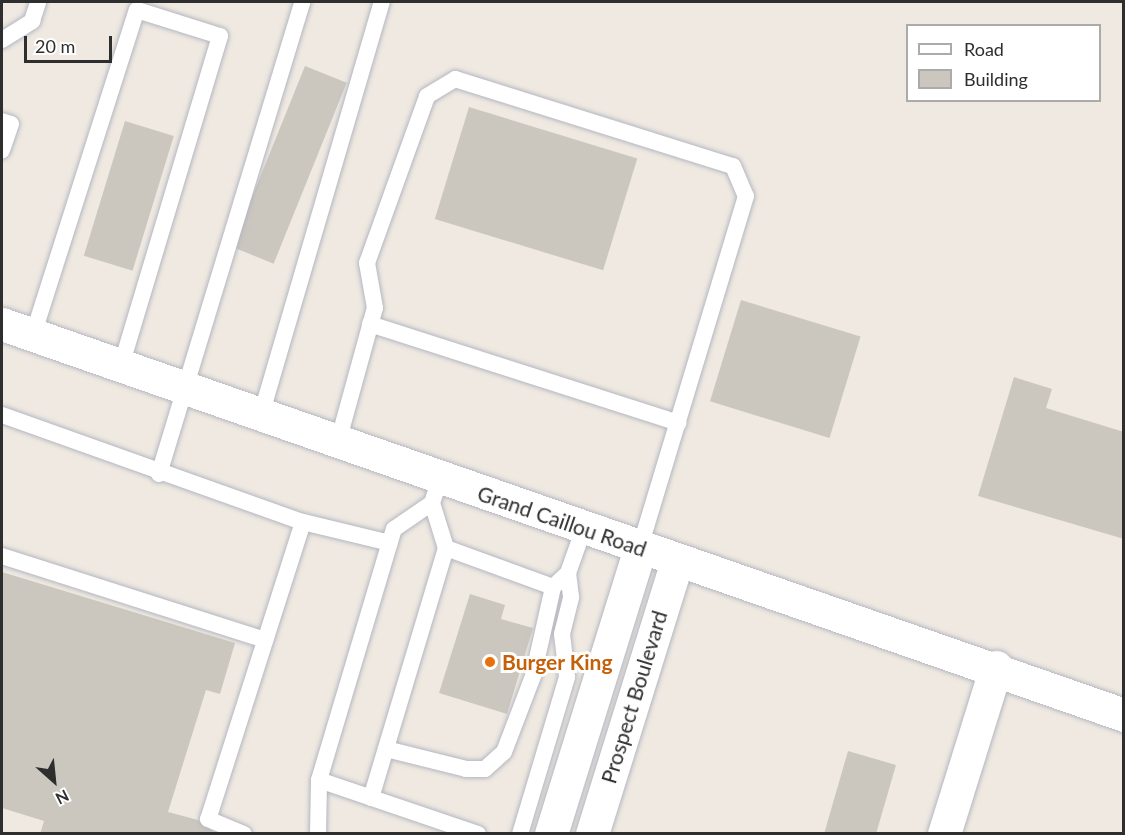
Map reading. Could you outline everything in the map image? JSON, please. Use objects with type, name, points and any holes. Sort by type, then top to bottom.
[{"type":"main road","name":"Grand Caillou Road","points":[[2,324],[338,441],[436,491],[584,528],[996,668],[1124,715]]},
{"type":"main road","name":"Prospect Boulevard","points":[[551,834],[582,680],[640,548]]},
{"type":"main road","name":"Prospect Boulevard","points":[[592,834],[677,561]]},
{"type":"main road","points":[[944,834],[996,668]]},
{"type":"lane","points":[[2,40],[32,21],[38,2]]},
{"type":"lane","points":[[159,474],[182,388],[302,2]]},
{"type":"lane","points":[[261,415],[382,2]]},
{"type":"lane","points":[[33,335],[137,10],[220,36],[121,366]]},
{"type":"lane","points":[[338,441],[375,308],[367,263],[427,96],[455,79],[733,166],[746,196],[640,548]]},
{"type":"lane","points":[[2,121],[11,124],[2,150]]},
{"type":"lane","points":[[370,324],[678,423]]},
{"type":"lane","points":[[2,415],[159,474],[303,522],[390,543]]},
{"type":"lane","points":[[318,834],[319,780],[394,529],[436,491]]},
{"type":"lane","points":[[371,798],[446,548],[436,491]]},
{"type":"lane","points":[[244,834],[208,819],[303,522]]},
{"type":"lane","points":[[520,834],[582,680],[562,634],[571,597],[568,573],[584,528]]},
{"type":"lane","points":[[446,548],[553,586]]},
{"type":"lane","points":[[2,556],[265,640]]},
{"type":"lane","points":[[386,748],[466,769],[485,769],[504,752],[533,676],[553,586],[568,573]]},
{"type":"lane","points":[[319,780],[478,834]]},
{"type":"building","points":[[305,66],[347,83],[274,264],[232,247]]},
{"type":"building","points":[[469,107],[637,158],[603,270],[435,219]]},
{"type":"building","points":[[125,121],[174,136],[133,271],[84,256]]},
{"type":"building","points":[[741,300],[861,337],[830,438],[710,401]]},
{"type":"building","points":[[1014,377],[1052,389],[1046,408],[1124,432],[1124,539],[978,496]]},
{"type":"building","points":[[2,572],[235,643],[220,694],[206,690],[168,812],[198,820],[216,834],[40,834],[44,821],[2,808]]},
{"type":"building","name":"Burger King","points":[[470,594],[505,605],[501,619],[533,628],[507,714],[439,693]]},
{"type":"building","points":[[848,751],[896,765],[876,834],[824,834]]},
{"type":"place","name":"Burger King","points":[[490,662]]}]
